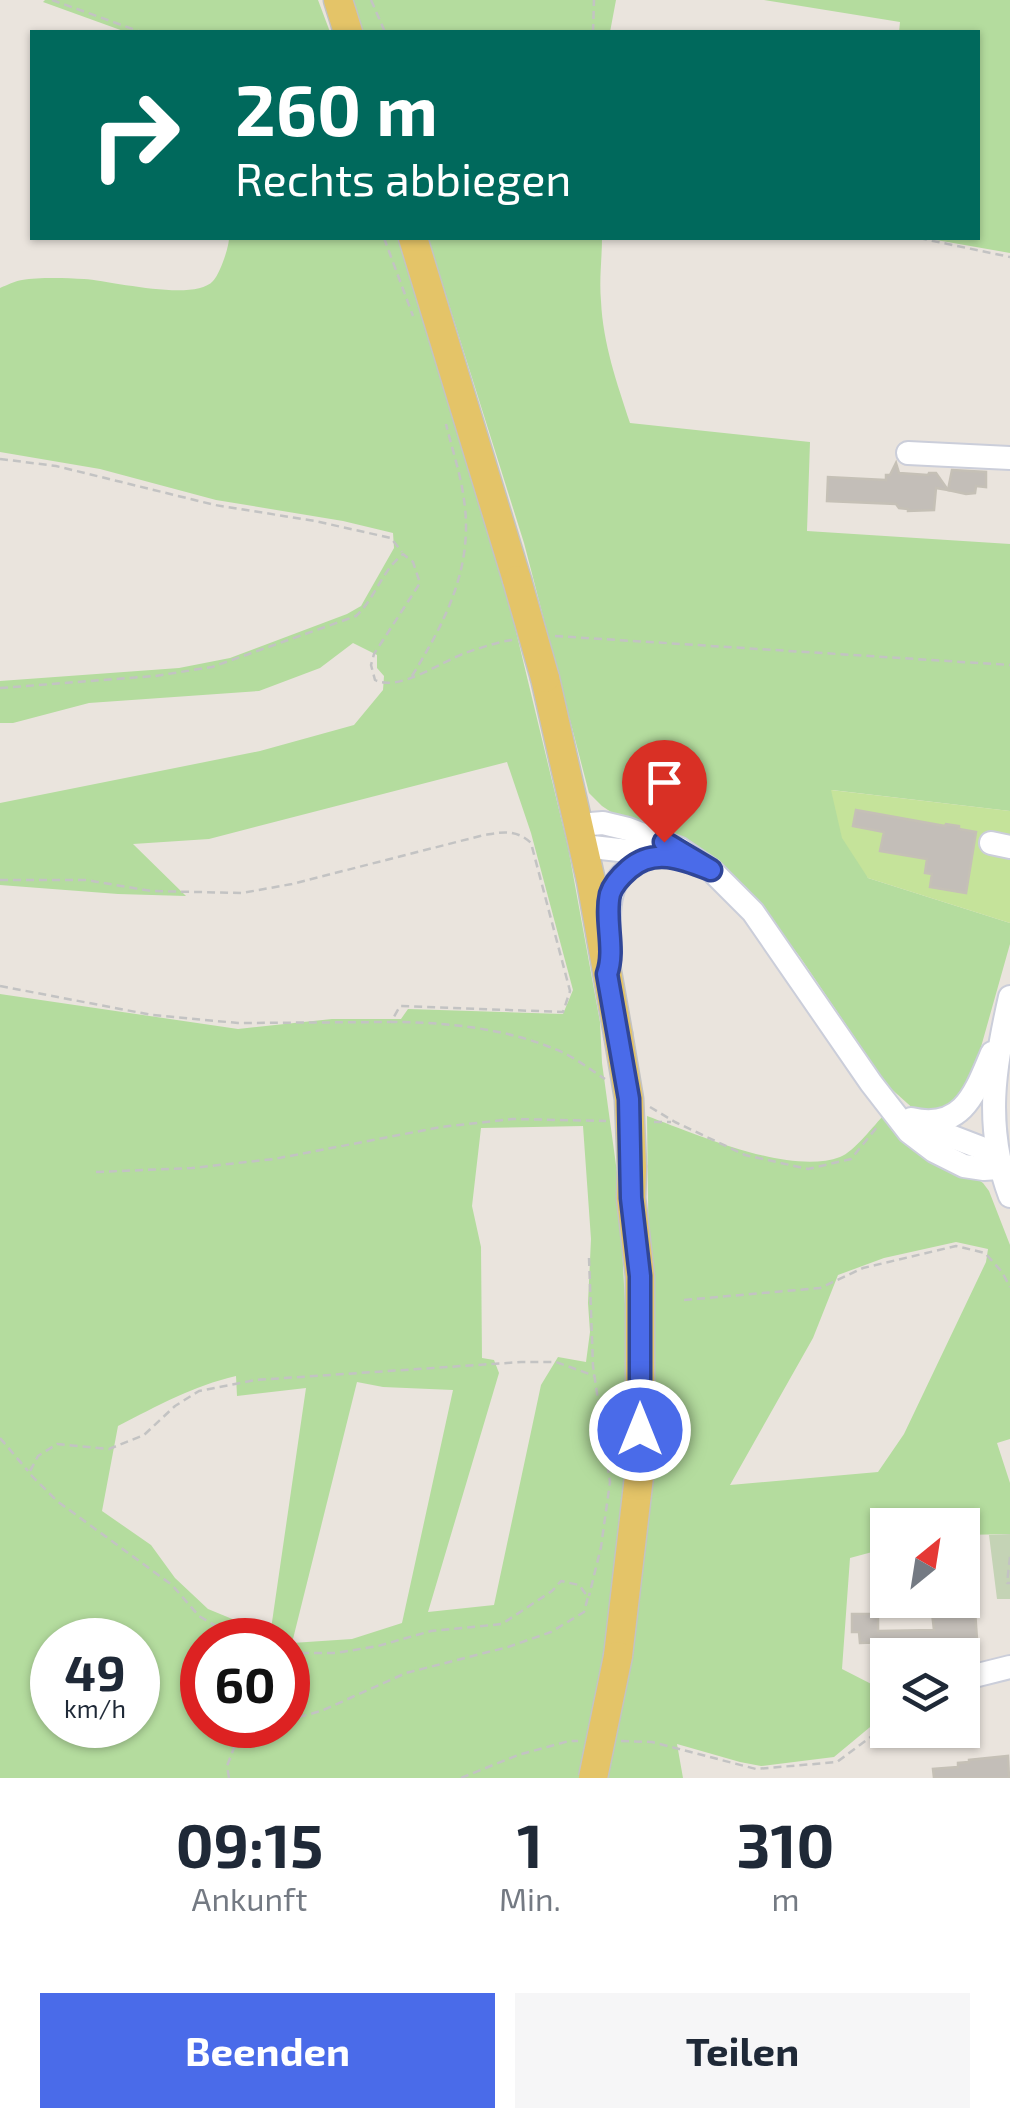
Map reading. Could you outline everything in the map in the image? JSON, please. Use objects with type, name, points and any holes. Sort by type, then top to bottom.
[{"type":"main road","points":[[338,0],[347,30]]},
{"type":"main road","points":[[414,240],[545,678],[591,880],[629,1099],[631,1198],[640,1276],[640,1468],[618,1656],[592,1778]]},
{"type":"street","points":[[908,454],[1010,458]]},
{"type":"street","points":[[580,836],[603,823],[628,829],[680,849],[711,870],[753,912],[909,1132],[950,1160],[976,1168],[1000,1168]]},
{"type":"street","points":[[580,836],[711,870]]},
{"type":"street","points":[[607,974],[610,893],[616,881],[636,863],[659,855]]},
{"type":"street","points":[[1010,997],[994,1090],[994,1142],[1010,1196]]},
{"type":"street","points":[[901,1116],[942,1121],[962,1109],[977,1088],[1004,1028]]},
{"type":"street","points":[[980,1674],[1010,1667]]},
{"type":"path","points":[[52,0],[136,30]]},
{"type":"path","points":[[371,0],[384,30]]},
{"type":"path","points":[[593,30],[594,0]]},
{"type":"path","points":[[385,240],[418,331]]},
{"type":"path","points":[[929,240],[1010,256]]},
{"type":"path","points":[[411,678],[440,630],[464,556],[465,502],[446,426]]},
{"type":"path","points":[[0,459],[56,466],[216,505],[391,538],[413,562],[420,583],[374,654],[370,666],[375,680],[384,685],[411,678],[463,654],[523,639]]},
{"type":"path","points":[[0,688],[156,676],[212,667],[356,616],[366,606],[388,566],[402,554]]},
{"type":"path","points":[[542,637],[1010,665]]},
{"type":"path","points":[[0,880],[86,880],[152,891],[242,893],[484,835],[522,835],[531,843],[570,991],[563,1012],[400,1006],[391,1022]]},
{"type":"path","points":[[0,986],[169,1017],[238,1023],[421,1022],[488,1030],[564,1054],[612,1083]]},
{"type":"path","points":[[644,1103],[745,1155],[808,1169],[850,1158],[878,1126],[901,1116]]},
{"type":"path","points":[[96,1172],[192,1168],[274,1159],[441,1127],[512,1119],[621,1121]]},
{"type":"path","points":[[639,1122],[675,1122]]},
{"type":"path","points":[[684,1300],[820,1288],[863,1268],[956,1246],[985,1252],[1010,1287]]},
{"type":"path","points":[[310,1714],[406,1673],[551,1632],[584,1612],[601,1548],[610,1482],[594,1376],[589,1258]]},
{"type":"path","points":[[29,1473],[38,1456],[57,1444],[108,1449],[144,1434],[174,1406],[199,1391],[256,1380],[520,1362],[556,1362],[594,1376]]},
{"type":"path","points":[[0,1438],[56,1501],[172,1585],[202,1618]]},
{"type":"path","points":[[1010,1558],[1010,1583]]},
{"type":"path","points":[[310,1653],[378,1646],[431,1630],[502,1624],[561,1581],[579,1585],[588,1597]]},
{"type":"path","points":[[619,1741],[652,1742],[756,1768],[838,1762],[870,1738]]},
{"type":"path","points":[[461,1778],[518,1755],[569,1741],[586,1741]]},
{"type":"path","points":[[229,1778],[227,1766],[234,1748]]},
{"type":"green space","points":[[318,0],[329,30],[120,30],[43,2]]},
{"type":"green space","points":[[352,0],[616,0],[610,30],[362,30]]},
{"type":"green space","points":[[764,0],[1010,0],[1010,253],[936,240],[980,240],[980,30],[899,30],[900,22]]},
{"type":"green space","points":[[229,240],[404,240],[478,474],[568,847],[600,1022],[619,1187],[630,1469],[618,1588],[580,1778],[0,1778],[0,994],[238,1029],[332,1019],[401,1019],[408,1009],[563,1014],[573,990],[531,833],[507,762],[209,839],[133,844],[186,896],[0,885],[0,803],[260,751],[354,725],[383,690],[384,676],[377,668],[377,655],[353,643],[320,668],[259,691],[89,703],[0,723],[0,681],[179,668],[230,658],[347,614],[361,606],[394,548],[393,533],[216,500],[100,469],[0,452],[0,288],[22,280],[53,278],[189,290],[216,278]],"holes":[[[583,1126],[591,1239],[586,1362],[558,1357],[541,1385],[494,1605],[428,1612],[499,1373],[494,1360],[482,1358],[481,1247],[472,1206],[481,1128]],[[236,1376],[237,1396],[306,1388],[273,1618],[298,1618],[357,1382],[453,1390],[402,1623],[352,1639],[310,1642],[310,1748],[180,1748],[180,1618],[230,1618],[208,1609],[175,1578],[151,1545],[102,1511],[118,1426],[176,1397]]]},
{"type":"green space","points":[[429,240],[602,240],[600,293],[605,333],[630,423],[810,442],[807,531],[1010,544],[1010,811],[832,790],[868,878],[1010,923],[1010,944],[970,1086],[953,1106],[917,1112],[887,1085],[800,957],[746,887],[709,855],[684,841],[617,816],[589,793],[524,543]]},
{"type":"green space","points":[[831,790],[1010,811],[1010,923],[868,878],[842,838]]},
{"type":"green space","points":[[885,1114],[989,1191],[1010,1245],[1010,1439],[997,1443],[1010,1483],[1010,1534],[980,1535],[980,1508],[870,1508],[870,1553],[850,1558],[842,1669],[870,1683],[870,1727],[834,1757],[761,1766],[677,1744],[683,1778],[606,1778],[636,1623],[651,1440],[647,1116],[716,1142],[796,1161],[840,1157]],"holes":[[[956,1242],[988,1249],[986,1262],[904,1434],[878,1472],[730,1485],[813,1338],[838,1275],[884,1258]]]},
{"type":"green space","points":[[1010,1534],[1010,1599],[997,1599],[989,1535]]},
{"type":"building","points":[[896,463],[899,473],[936,473],[948,490],[936,488],[934,510],[908,511],[896,504],[827,501],[828,477],[886,480]]},
{"type":"building","points":[[952,470],[986,472],[986,487],[976,486],[975,493],[966,494],[948,490]]},
{"type":"building","points":[[856,810],[976,832],[966,893],[930,887],[932,874],[925,873],[927,859],[880,851],[884,832],[853,826]]},
{"type":"building","points":[[852,1614],[878,1618],[878,1631],[934,1630],[933,1618],[976,1618],[977,1638],[870,1638],[870,1643],[860,1643],[859,1632],[852,1632]]},
{"type":"building","points":[[1008,1756],[1009,1778],[934,1778],[933,1769]]},
{"type":"route","points":[[640,1430],[640,1276],[631,1198],[629,1099],[607,974],[609,904],[616,881],[645,858],[659,855],[711,870],[664,842]]}]
